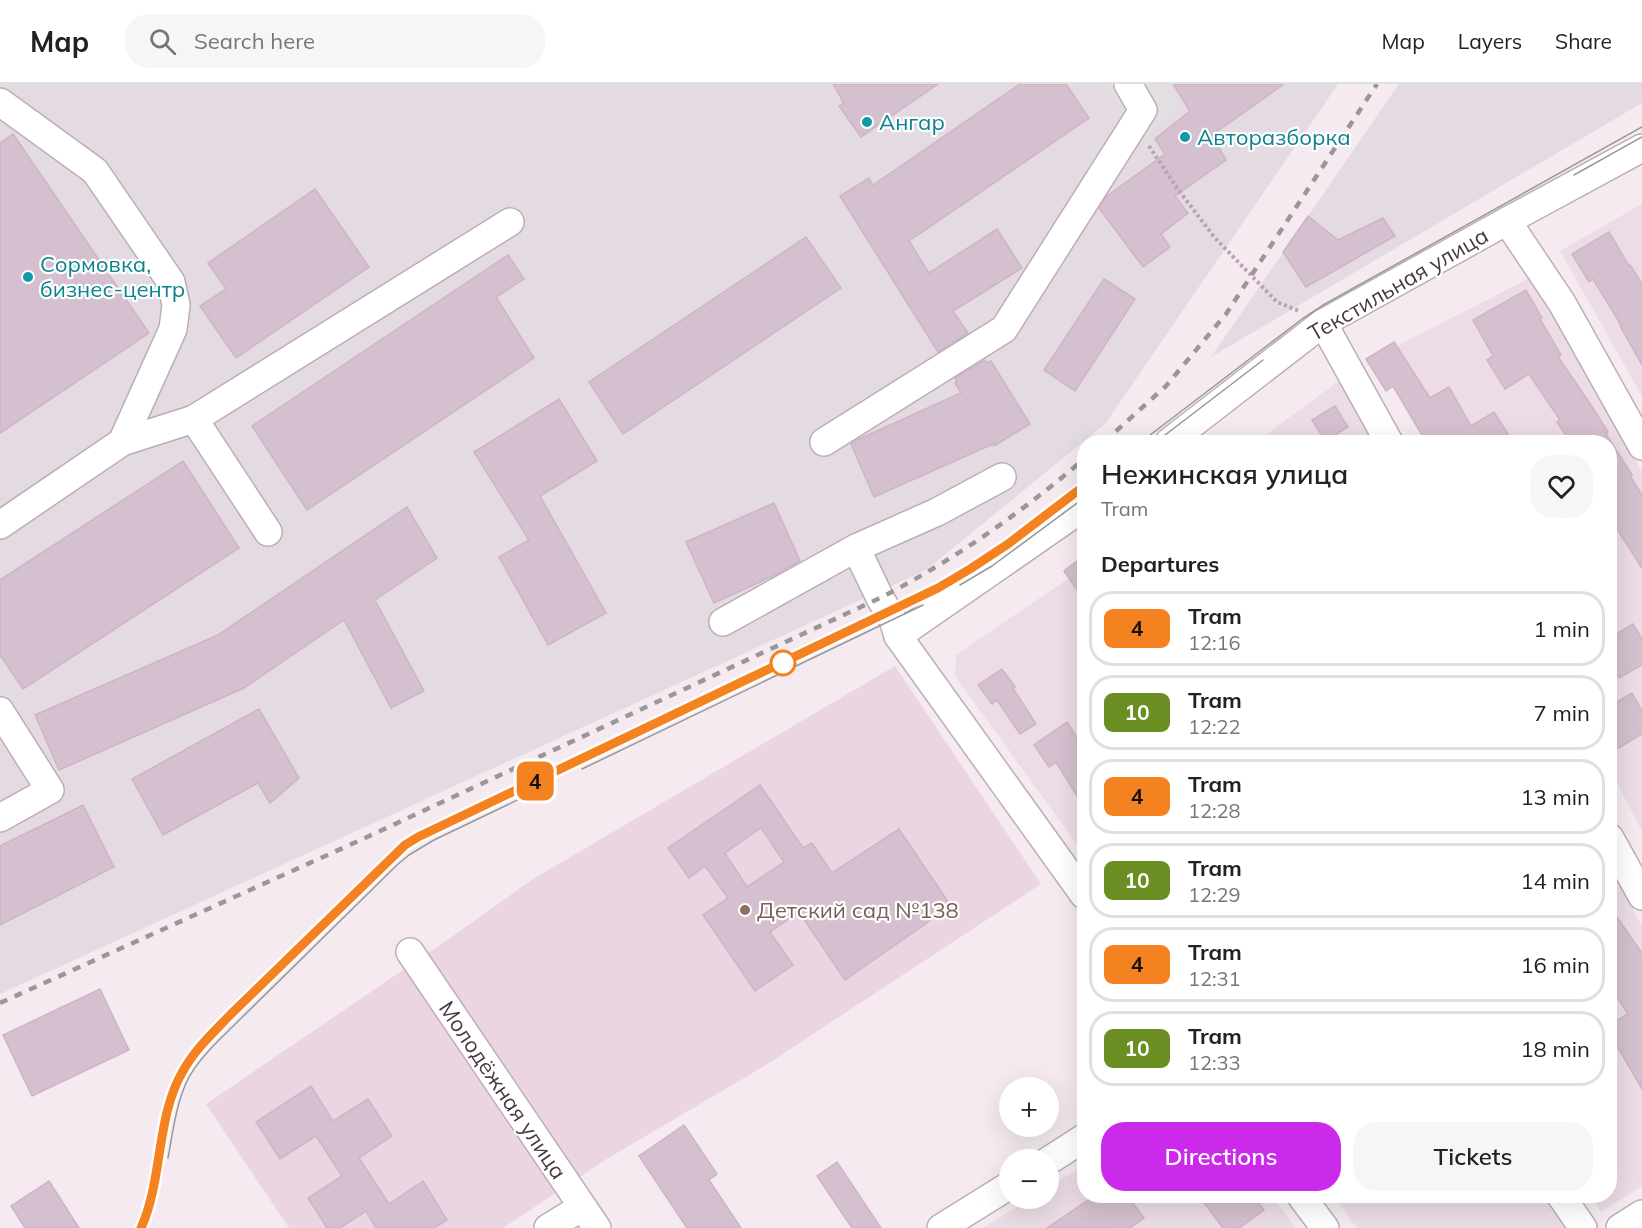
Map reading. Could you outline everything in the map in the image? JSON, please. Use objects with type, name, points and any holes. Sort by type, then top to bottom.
[{"type":"street","points":[[824,442],[1004,329],[1143,110],[1128,84]]},
{"type":"street","points":[[0,102],[95,171],[171,282],[176,305],[173,329],[122,442]]},
{"type":"street","name":"Текстильная улица","points":[[1177,435],[1311,317],[1507,221],[1642,148]]},
{"type":"street","points":[[1507,221],[1562,303],[1642,446]]},
{"type":"street","points":[[0,525],[122,442],[194,420],[510,222]]},
{"type":"street","points":[[1311,317],[1385,435]]},
{"type":"street","points":[[194,420],[268,532]]},
{"type":"street","points":[[723,622],[856,548],[937,512],[1002,477]]},
{"type":"street","points":[[898,636],[1077,512]]},
{"type":"street","points":[[856,548],[893,620],[898,636],[1077,885]]},
{"type":"street","points":[[0,711],[50,790],[0,818]]},
{"type":"street","points":[[1617,851],[1642,896]]},
{"type":"street","name":"Молодёжная улица","points":[[410,952],[589,1217]]},
{"type":"street","points":[[1059,1154],[1077,1142]]},
{"type":"street","points":[[941,1228],[999,1192]]},
{"type":"street","points":[[1307,1203],[1325,1228]]},
{"type":"street","points":[[1566,1203],[1583,1228]]},
{"type":"street","points":[[1620,1228],[1642,1214]]},
{"type":"street","points":[[548,1228],[589,1217]]},
{"type":"path","points":[[1144,138],[1177,188],[1215,238],[1277,302],[1311,317]]},
{"type":"shaded area","points":[[0,84],[1338,84],[1105,424],[1092,435],[1077,435],[1077,447],[926,570],[0,994]]},
{"type":"shaded area","points":[[1103,84],[1161,84],[1180,106],[1144,138]]},
{"type":"shaded area","points":[[1399,84],[1642,84],[1642,103],[1211,357]]},
{"type":"shaded area","points":[[1642,204],[1642,396],[1560,251]]},
{"type":"shaded area","points":[[1532,277],[1642,472],[1642,831],[1617,783],[1617,435],[1428,435],[1383,353]]},
{"type":"shaded area","points":[[1343,378],[1374,435],[1266,435]]},
{"type":"shaded area","points":[[1077,573],[1077,844],[955,676],[956,655]]},
{"type":"shaded area","name":"Детский сад №138","points":[[895,666],[1041,884],[766,1065],[605,1160],[503,1228],[289,1228],[206,1104],[533,879]]},
{"type":"shaded area","points":[[1617,880],[1642,926],[1642,1186],[1617,1202]]},
{"type":"shaded area","points":[[1077,1169],[1077,1203],[1277,1203],[1296,1228],[982,1228],[1013,1209],[1059,1209],[1059,1181]]},
{"type":"shaded area","points":[[1338,1203],[1551,1203],[1569,1228],[1357,1228]]},
{"type":"shaded area","points":[[1595,1203],[1615,1203],[1601,1212]]},
{"type":"building","name":"Ангар","points":[[833,84],[938,84],[861,137],[839,106],[844,103]]},
{"type":"building","points":[[1020,84],[1066,84],[1089,118],[909,241],[929,273],[997,229],[1022,268],[953,311],[968,333],[938,352],[840,196],[869,178],[873,185]]},
{"type":"building","points":[[1173,84],[1284,84],[1212,135],[1226,160],[1175,196],[1188,213],[1161,234],[1170,247],[1143,267],[1099,208],[1107,196],[1165,154],[1155,139],[1190,111]]},
{"type":"building","points":[[13,134],[149,333],[0,433],[0,143]]},
{"type":"building","points":[[315,189],[369,267],[236,358],[200,306],[226,289],[208,263]]},
{"type":"building","points":[[1308,216],[1338,240],[1383,218],[1395,236],[1306,287],[1283,252]]},
{"type":"building","points":[[1609,232],[1642,284],[1642,365],[1593,279],[1589,282],[1572,254]]},
{"type":"building","points":[[806,237],[841,288],[623,434],[589,382]]},
{"type":"building","points":[[508,255],[524,279],[496,297],[534,358],[307,510],[252,426]]},
{"type":"building","points":[[1104,279],[1135,299],[1075,391],[1044,370]]},
{"type":"building","points":[[1526,290],[1561,355],[1558,357],[1608,432],[1607,435],[1565,435],[1557,422],[1560,420],[1529,374],[1505,389],[1487,360],[1493,356],[1473,320]]},
{"type":"building","points":[[1394,342],[1430,398],[1449,387],[1471,426],[1494,412],[1509,435],[1422,435],[1393,386],[1386,391],[1366,359]]},
{"type":"building","points":[[985,360],[987,363],[991,361],[1030,424],[994,446],[993,444],[874,497],[851,444],[961,393],[955,383],[957,382],[955,378]]},
{"type":"building","points":[[559,399],[597,461],[540,496],[606,613],[548,645],[499,557],[529,540],[474,452]]},
{"type":"building","points":[[1335,406],[1348,427],[1335,435],[1321,435],[1312,420]]},
{"type":"building","points":[[1617,451],[1642,495],[1642,568],[1617,529]]},
{"type":"building","points":[[183,461],[239,548],[23,689],[0,655],[0,580]]},
{"type":"building","points":[[774,503],[800,561],[714,603],[686,542]]},
{"type":"building","points":[[407,507],[437,558],[375,600],[424,691],[391,708],[344,620],[244,688],[59,770],[35,715],[218,635]]},
{"type":"building","points":[[1077,561],[1077,590],[1064,571]]},
{"type":"building","points":[[1633,624],[1642,639],[1642,665],[1619,678],[1617,674],[1617,634]]},
{"type":"building","points":[[1002,669],[1036,724],[1020,734],[997,700],[992,704],[978,685]]},
{"type":"building","points":[[1632,693],[1642,711],[1642,734],[1617,749],[1617,702]]},
{"type":"building","points":[[259,709],[299,778],[270,803],[258,783],[163,835],[132,779]]},
{"type":"building","points":[[1067,722],[1077,737],[1077,796],[1056,762],[1049,767],[1034,745]]},
{"type":"building","points":[[760,785],[803,848],[812,843],[832,873],[899,829],[951,906],[845,980],[799,912],[770,932],[793,965],[755,991],[703,915],[728,898],[705,866],[689,878],[668,848]],"holes":[[[761,828],[784,862],[747,887],[725,853]]]},
{"type":"building","points":[[83,805],[114,867],[0,925],[0,846]]},
{"type":"building","points":[[1617,917],[1642,953],[1642,1089],[1617,1046],[1617,1020],[1628,1014],[1617,997]]},
{"type":"building","points":[[100,989],[129,1050],[32,1096],[3,1035]]},
{"type":"building","points":[[311,1086],[333,1121],[368,1099],[392,1136],[359,1158],[389,1204],[423,1181],[447,1220],[434,1228],[376,1228],[366,1211],[340,1228],[327,1228],[308,1198],[342,1176],[316,1136],[280,1159],[256,1122]]},
{"type":"building","points":[[684,1125],[717,1174],[709,1180],[741,1228],[687,1228],[639,1156]]},
{"type":"building","points":[[837,1162],[881,1228],[852,1228],[817,1176]]},
{"type":"building","points":[[49,1181],[79,1228],[25,1228],[11,1206]]},
{"type":"building","points":[[1084,1203],[1133,1203],[1144,1218],[1130,1228],[1047,1228]]},
{"type":"building","points":[[1204,1203],[1258,1203],[1264,1210],[1239,1228],[1223,1228]]},
{"type":"tram line","points":[[1150,435],[1325,304],[1642,127]]},
{"type":"tram line","points":[[1574,175],[1642,137]]},
{"type":"tram line","points":[[1165,435],[1263,360]]},
{"type":"tram line","points":[[141,1228],[150,1202],[170,1105],[175,1089],[192,1058],[204,1042],[396,853],[418,837],[938,588],[1008,545],[1077,491]]},
{"type":"tram line","name":"4","points":[[141,1228],[148,1209],[169,1104],[178,1079],[189,1060],[231,1014],[405,845],[938,588],[988,558],[1077,491]]},
{"type":"tram line","points":[[960,585],[992,566],[1077,503]]},
{"type":"tram line","points":[[582,769],[923,605]]},
{"type":"tram line","points":[[168,1158],[181,1097],[189,1077],[199,1062],[397,865],[434,840],[555,782]]},
{"type":"railway","points":[[1112,435],[1166,386],[1226,314],[1377,84]]},
{"type":"railway","points":[[0,1003],[365,838],[880,598],[934,568],[986,535],[1077,465]]},
{"type":"place","name":"Ангар","points":[[867,122]]},
{"type":"place","name":"Авторазборка","points":[[1185,137]]},
{"type":"place","name":"Сормовка, бизнес-центр","points":[[28,277]]},
{"type":"place","name":"Детский сад №138","points":[[745,910]]}]
